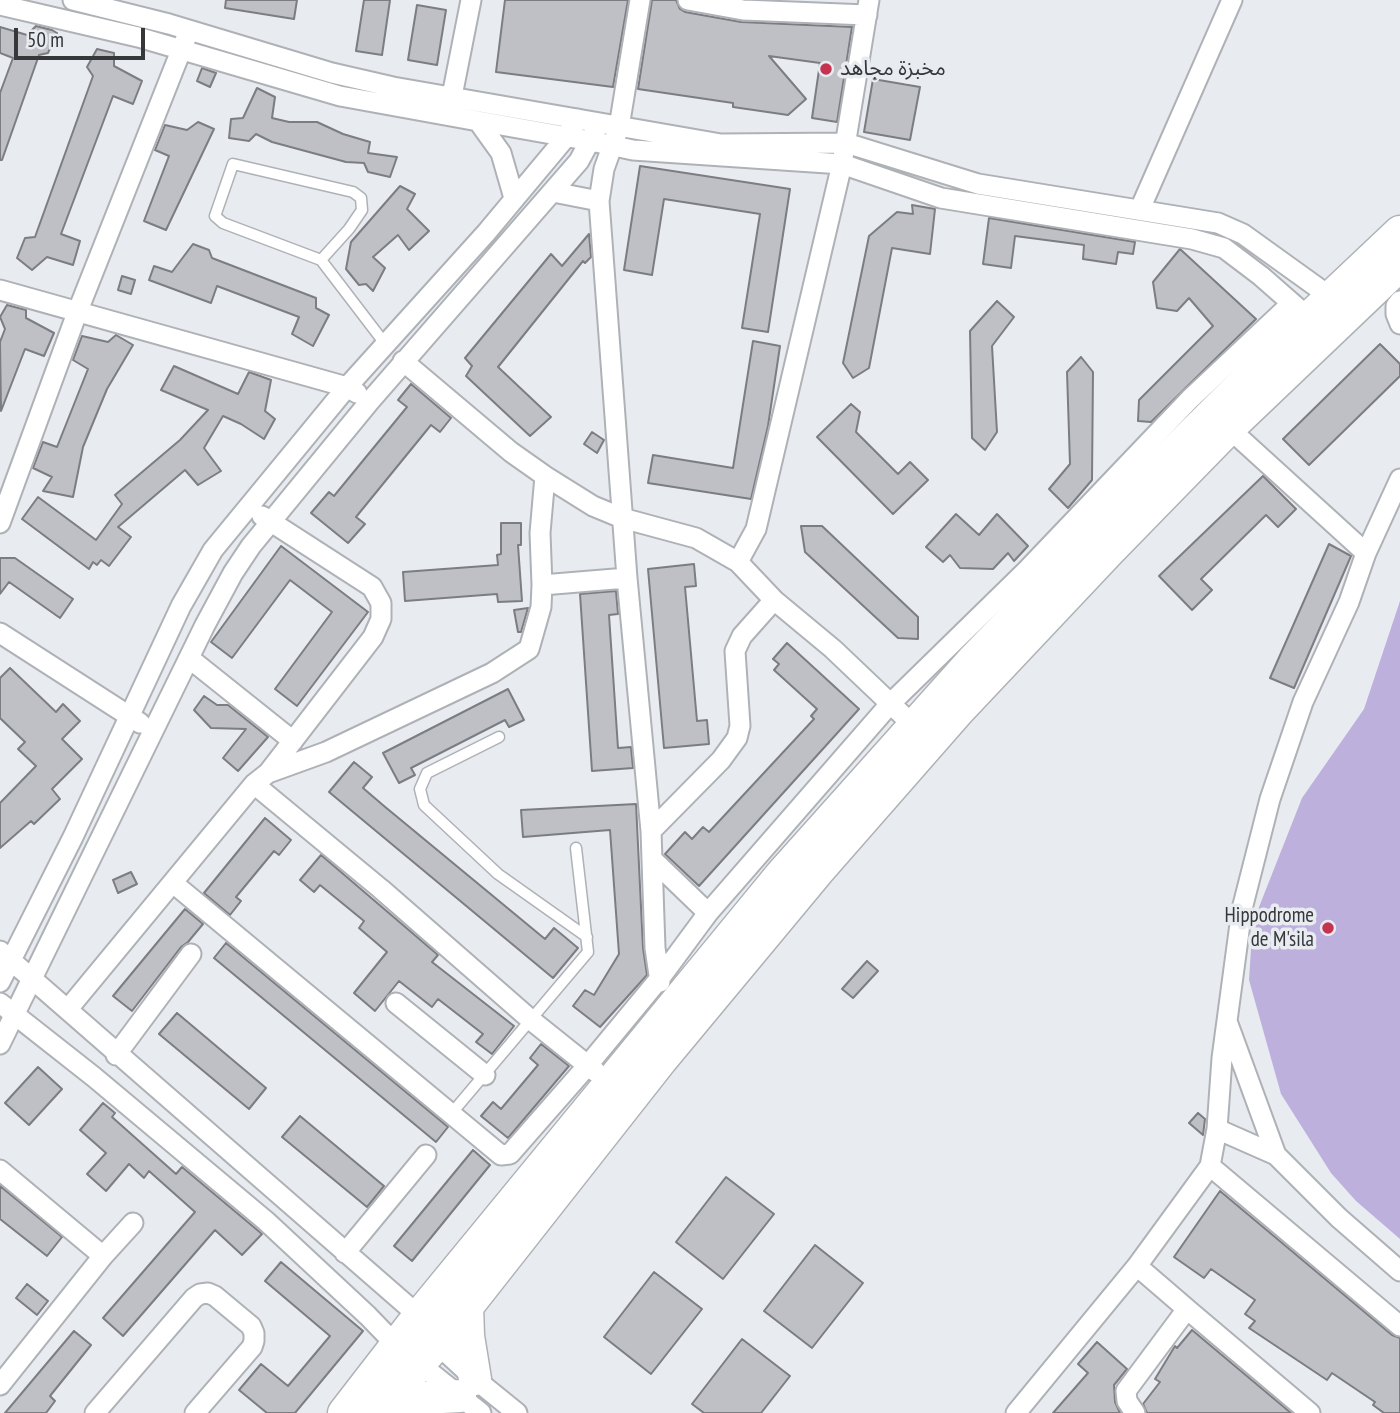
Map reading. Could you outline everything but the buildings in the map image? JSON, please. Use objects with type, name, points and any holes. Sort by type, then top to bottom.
[{"type":"main road","points":[[344,1413],[467,1306],[661,1060],[818,871],[959,710],[1109,551],[1221,421],[1400,232]]},
{"type":"main road","points":[[1322,314],[1400,265]]},
{"type":"main road","points":[[382,1408],[417,1351],[419,1316],[600,1074],[665,1016],[781,875],[975,658],[1221,421]]},
{"type":"main road","points":[[382,1408],[406,1399],[472,1396],[467,1306]]},
{"type":"street","points":[[73,0],[190,30],[332,73],[393,87],[578,119],[612,146],[633,150],[842,164],[941,198],[1210,244],[1224,248],[1322,314]]},
{"type":"street","points":[[452,96],[471,0]]},
{"type":"street","points":[[640,0],[619,127],[604,169],[599,201],[622,518],[651,831],[655,948],[665,1016]]},
{"type":"street","points":[[688,0],[743,10],[868,7],[842,164],[756,529],[738,562]]},
{"type":"street","points":[[1140,209],[1232,0]]},
{"type":"street","points":[[0,5],[138,37],[340,96],[478,121],[567,136],[619,127],[721,144],[846,143],[978,184],[1218,223],[1243,234],[1322,314]]},
{"type":"street","points":[[0,523],[78,313],[190,30]]},
{"type":"street","points":[[0,982],[5,956],[74,837],[181,606],[213,550],[347,387],[514,198],[567,136],[578,119]]},
{"type":"street","points":[[478,121],[501,153],[514,198]]},
{"type":"street","points":[[0,1044],[152,732],[233,573],[251,546],[403,361],[579,161],[595,132]]},
{"type":"street","points":[[553,192],[599,201]]},
{"type":"street","points":[[0,290],[347,387],[370,401]]},
{"type":"street","points":[[1400,301],[1396,306],[1396,314],[1400,324]]},
{"type":"street","points":[[173,883],[496,1152],[506,1156],[600,1074],[660,978],[708,913],[890,704],[1026,571],[1190,399],[1322,314]]},
{"type":"street","points":[[403,361],[511,452],[593,506],[622,518],[696,538],[738,562],[774,600],[833,649],[914,726]]},
{"type":"street","points":[[1221,421],[1366,553]]},
{"type":"street","points":[[261,779],[326,752],[492,673],[529,649],[541,607],[540,533],[545,476]]},
{"type":"street","points":[[1016,1413],[1137,1266],[1210,1166],[1217,1129],[1222,1058],[1242,909],[1270,799],[1303,702],[1349,602],[1366,553],[1400,479]]},
{"type":"street","points":[[68,1009],[293,741],[373,637],[381,619],[381,603],[372,587],[246,507]]},
{"type":"street","points":[[542,585],[627,578]]},
{"type":"street","points":[[651,831],[721,760],[737,738],[740,726],[735,650],[742,636],[774,600]]},
{"type":"street","points":[[0,633],[152,732]]},
{"type":"street","points":[[189,658],[293,741]]},
{"type":"street","points":[[261,779],[381,890],[531,1020],[600,1074]]},
{"type":"street","points":[[652,859],[708,913]]},
{"type":"street","points":[[117,1055],[191,954]]},
{"type":"street","points":[[5,956],[419,1316]]},
{"type":"street","points":[[0,1003],[94,1077],[266,1221],[368,1316],[417,1351],[472,1396],[517,1413]]},
{"type":"street","points":[[396,1003],[485,1075]]},
{"type":"street","points":[[1228,1023],[1276,1156]]},
{"type":"street","points":[[1217,1129],[1276,1156],[1339,1218],[1400,1272]]},
{"type":"street","points":[[345,1253],[426,1154]]},
{"type":"street","points":[[1210,1166],[1400,1326]]},
{"type":"street","points":[[0,1170],[103,1256]]},
{"type":"street","points":[[0,1385],[103,1256],[133,1223]]},
{"type":"street","points":[[1137,1266],[1310,1413]]},
{"type":"street","points":[[95,1413],[194,1298],[208,1293],[251,1326],[254,1341],[202,1411]]},
{"type":"street","points":[[1130,1411],[1126,1391],[1187,1309]]},
{"type":"street","points":[[417,1351],[472,1396]]},
{"type":"lane","points":[[321,260],[362,210],[361,198],[353,192],[233,164],[215,216],[223,223],[321,260],[386,345]]},
{"type":"lane","points":[[499,737],[427,773],[420,789],[425,805],[498,874],[587,937]]},
{"type":"lane","points":[[451,1114],[588,952],[576,848]]},
{"type":"shaded area","name":"Hippodrome de M'sila","points":[[1400,601],[1400,1239],[1356,1201],[1331,1173],[1281,1094],[1249,980],[1251,949],[1259,907],[1302,798],[1364,709]]},
{"type":"place","name":"مخبزة مجاهد","points":[[826,69]]},
{"type":"place","name":"Hippodrome de M'sila","points":[[1328,928]]}]
